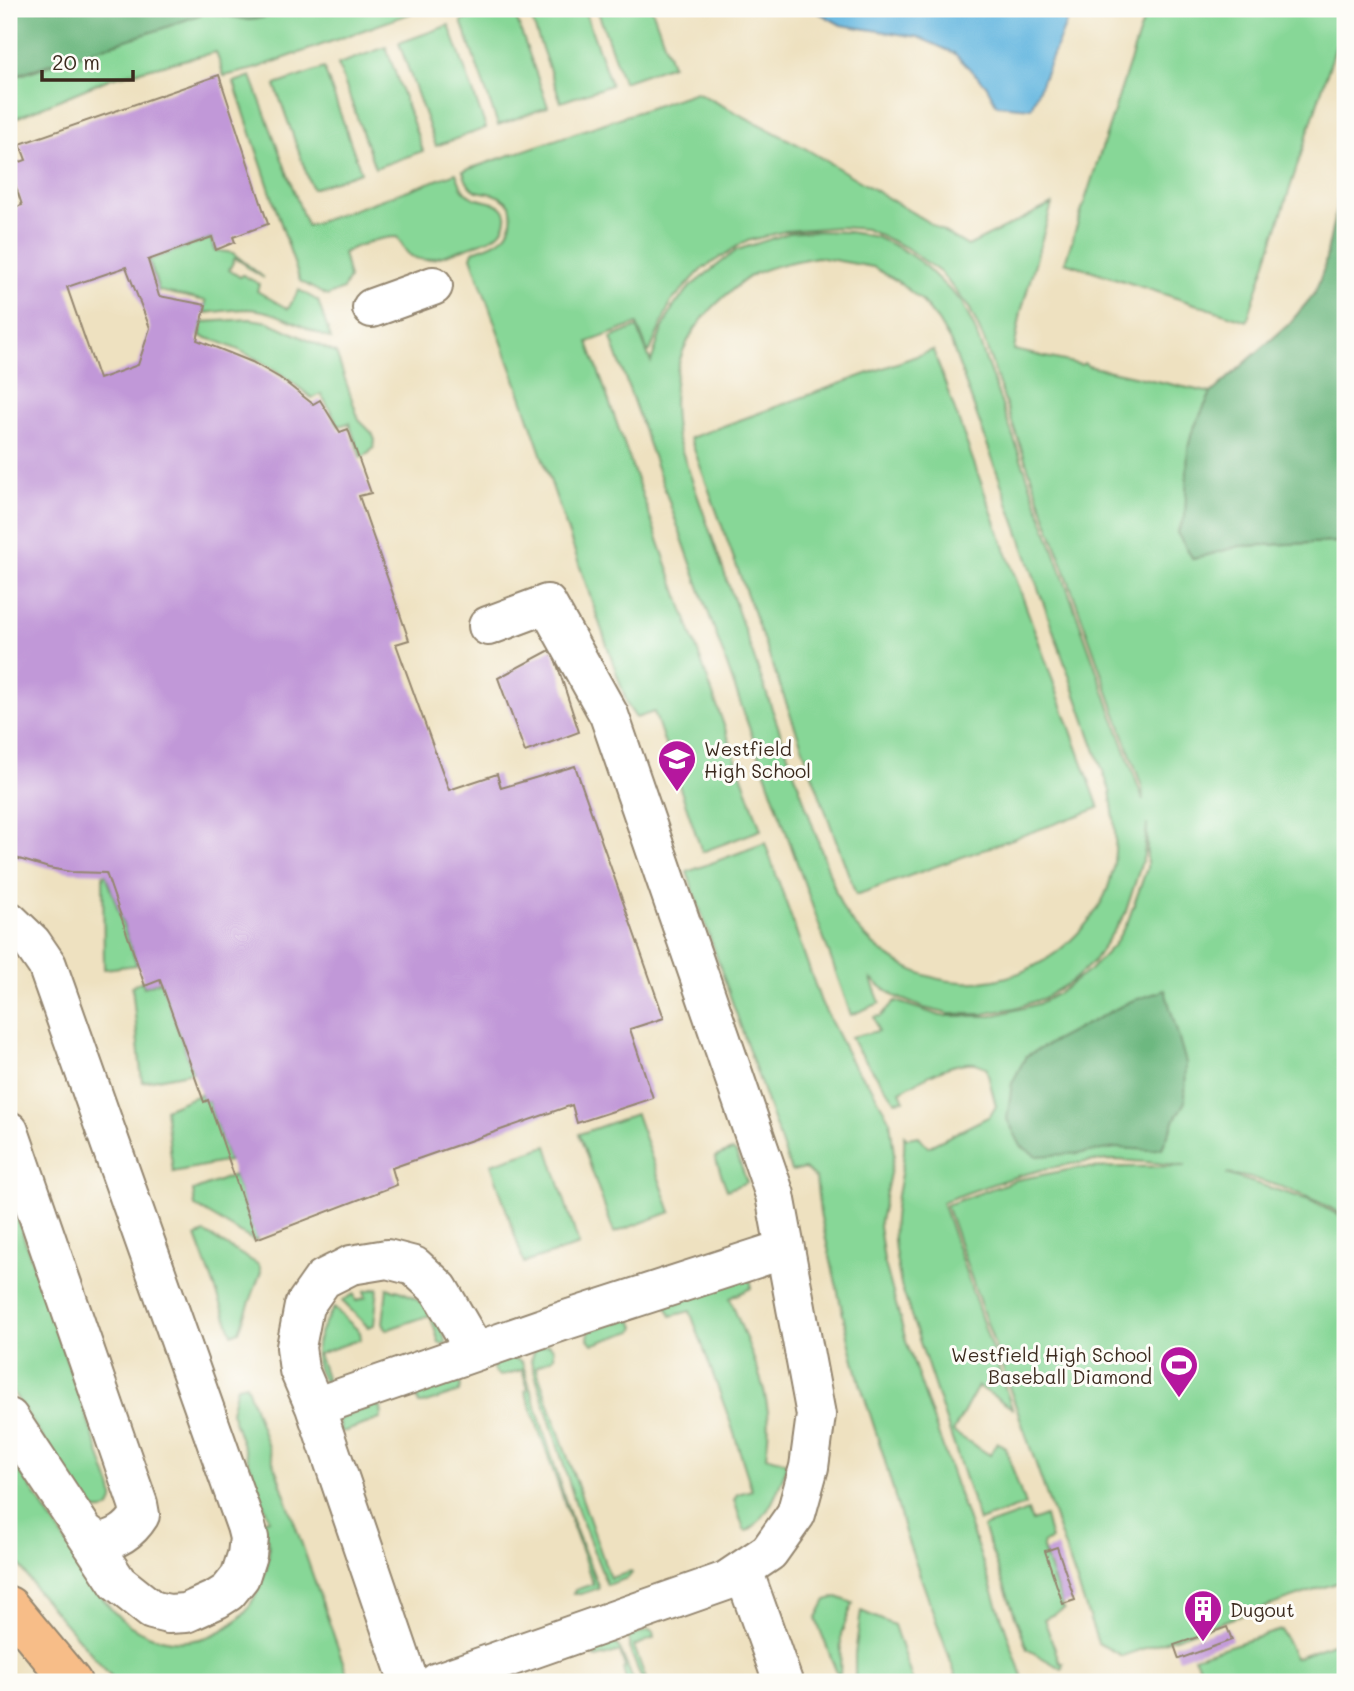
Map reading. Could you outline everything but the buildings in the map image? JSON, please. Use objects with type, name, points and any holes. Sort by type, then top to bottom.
[{"type":"main road","points":[[9,1606],[72,1682]]},
{"type":"lane","points":[[372,308],[433,286]]},
{"type":"lane","points":[[438,1682],[726,1581],[769,1552],[796,1514],[809,1467],[816,1415],[775,1195],[609,715],[547,604],[488,626]]},
{"type":"lane","points":[[9,921],[32,943],[47,965],[246,1526],[249,1538],[240,1577],[228,1592],[186,1613],[168,1614],[152,1610],[118,1583],[9,1418]]},
{"type":"lane","points":[[9,1131],[138,1504],[140,1516],[132,1528],[121,1535],[98,1542],[86,1534]]},
{"type":"lane","points":[[315,1407],[785,1248]]},
{"type":"lane","points":[[410,1682],[315,1407],[299,1370],[296,1347],[304,1306],[323,1279],[351,1265],[387,1259],[414,1266],[439,1289],[475,1351]]},
{"type":"lane","points":[[743,1570],[783,1682]]},
{"type":"green space","points":[[9,9],[311,9],[249,20],[207,12],[9,77]]},
{"type":"green space","points":[[311,9],[423,9],[254,69],[224,76],[216,52],[111,78],[9,121],[9,79],[207,12],[249,20]]},
{"type":"green space","points":[[495,9],[513,9],[548,107],[498,125],[461,21]]},
{"type":"green space","points":[[528,9],[584,9],[611,85],[561,102]]},
{"type":"green space","points":[[597,9],[652,9],[672,65],[623,82]]},
{"type":"green space","points":[[1147,9],[1345,9],[1345,18],[1247,321],[1065,262]]},
{"type":"green space","points":[[449,25],[486,128],[436,146],[399,43]]},
{"type":"green space","points":[[386,47],[423,151],[375,168],[338,64]]},
{"type":"green space","points":[[324,68],[361,172],[312,189],[275,85]]},
{"type":"green space","points":[[251,76],[307,226],[456,173],[462,188],[470,196],[504,209],[506,217],[503,228],[485,241],[426,260],[408,254],[397,237],[362,244],[343,253],[349,278],[343,289],[327,296],[300,281],[234,82]]},
{"type":"green space","points":[[696,92],[803,147],[968,246],[1052,204],[1021,312],[1014,350],[1082,365],[1084,363],[1211,393],[1192,432],[1185,517],[1177,532],[1193,559],[1240,546],[1338,542],[1345,544],[1345,1216],[1287,1189],[1226,1174],[1309,1200],[1345,1218],[1345,1580],[1122,1656],[1098,1643],[946,1205],[1016,1180],[1078,1168],[1186,1166],[1110,1160],[1067,1165],[1004,1180],[942,1202],[1012,1408],[978,1386],[953,1432],[990,1455],[997,1442],[1005,1447],[1025,1505],[979,1521],[901,1285],[894,1227],[904,1157],[904,1135],[907,1138],[919,1136],[928,1147],[990,1116],[996,1106],[986,1067],[966,1063],[947,1068],[900,1091],[904,1100],[895,1101],[851,1037],[878,1031],[874,1017],[881,1016],[895,1001],[941,1016],[992,1016],[1038,1004],[1059,993],[1090,970],[1114,945],[1128,921],[1147,868],[1147,824],[1144,855],[1125,914],[1093,962],[1072,981],[1044,998],[1015,1008],[983,1014],[949,1014],[894,996],[871,979],[880,1003],[851,1015],[611,338],[637,327],[651,362],[673,307],[691,286],[737,250],[789,233],[849,232],[876,237],[900,248],[922,263],[961,301],[974,327],[1143,800],[1142,787],[984,340],[970,309],[941,273],[905,247],[866,229],[838,227],[785,231],[744,242],[701,270],[671,302],[650,351],[648,352],[637,324],[588,342],[761,830],[702,852],[654,712],[636,718],[628,706],[471,257],[473,251],[498,241],[508,231],[511,224],[510,205],[500,197],[473,189],[463,171]],"holes":[[[817,257],[873,267],[921,300],[952,345],[1110,791],[1115,825],[1113,870],[1099,906],[1075,936],[1045,960],[1019,973],[992,980],[964,982],[937,979],[911,969],[886,954],[863,934],[845,912],[677,437],[674,396],[680,360],[696,327],[731,291],[750,276],[762,271]]]},
{"type":"green space","points":[[1345,165],[1345,544],[1338,542],[1240,546],[1193,559],[1177,533],[1185,517],[1188,448],[1192,432],[1211,393],[1289,324],[1315,293],[1324,268]]},
{"type":"green space","points":[[211,238],[214,250],[233,253],[264,278],[235,258],[229,270],[259,284],[257,291],[288,309],[299,290],[318,301],[331,339],[280,316],[259,310],[204,313],[206,301],[159,291],[149,260]]},
{"type":"green space","points":[[250,319],[269,322],[336,353],[359,420],[375,440],[369,453],[361,458],[349,423],[339,426],[321,394],[312,398],[259,361],[231,346],[200,336],[203,322]]},
{"type":"green space","points":[[933,350],[1099,808],[856,895],[690,438]]},
{"type":"green space","points":[[765,843],[821,1002],[854,1067],[872,1088],[890,1121],[894,1154],[879,1226],[884,1260],[906,1341],[1024,1682],[958,1682],[906,1536],[860,1383],[820,1213],[816,1179],[805,1169],[791,1171],[687,872]]},
{"type":"green space","points":[[106,874],[137,965],[104,969],[103,875]]},
{"type":"green space","points":[[142,981],[144,987],[161,981],[193,1072],[142,1082],[132,986]]},
{"type":"green space","points":[[1165,990],[1186,1063],[1185,1102],[1162,1148],[1116,1148],[1037,1156],[1021,1146],[1007,1119],[1012,1083],[1026,1056],[1129,1002]]},
{"type":"green space","points":[[201,1094],[204,1101],[208,1100],[229,1161],[173,1172],[165,1109]]},
{"type":"green space","points":[[636,1114],[671,1212],[614,1233],[579,1134]]},
{"type":"green space","points":[[547,1146],[579,1245],[524,1263],[491,1164]]},
{"type":"green space","points":[[732,1150],[736,1153],[747,1182],[727,1190],[715,1157]]},
{"type":"green space","points":[[234,1175],[257,1240],[254,1241],[195,1206],[193,1191]]},
{"type":"green space","points":[[9,1195],[112,1490],[111,1506],[107,1509],[87,1507],[9,1386]]},
{"type":"green space","points":[[205,1233],[259,1265],[261,1272],[239,1331],[232,1334],[196,1236]]},
{"type":"green space","points":[[747,1277],[751,1281],[751,1288],[730,1298],[766,1398],[769,1423],[766,1456],[784,1461],[787,1465],[767,1511],[747,1531],[744,1530],[734,1500],[737,1494],[752,1490],[731,1424],[690,1311],[671,1316],[666,1306]]},
{"type":"green space","points":[[378,1288],[374,1325],[368,1327],[342,1301],[354,1294],[356,1301],[366,1297],[364,1291]]},
{"type":"green space","points":[[387,1288],[408,1294],[425,1306],[438,1322],[446,1343],[439,1343],[430,1315],[386,1330],[383,1323]]},
{"type":"green space","points":[[334,1308],[360,1332],[361,1339],[318,1354],[328,1383],[326,1384],[320,1375],[316,1355],[319,1336]]},
{"type":"green space","points":[[631,1318],[635,1327],[633,1331],[592,1344],[588,1339],[589,1331]]},
{"type":"green space","points":[[548,1344],[554,1349],[554,1357],[536,1367],[610,1578],[632,1573],[628,1578],[607,1585],[578,1511],[531,1361],[535,1349]]},
{"type":"green space","points":[[512,1357],[522,1362],[571,1518],[599,1588],[581,1594],[573,1594],[575,1590],[593,1584],[525,1391],[528,1389],[522,1370],[499,1376],[493,1370],[494,1363]]},
{"type":"green space","points":[[457,1378],[461,1386],[459,1392],[419,1404],[415,1392]]},
{"type":"green space","points":[[246,1384],[350,1682],[116,1682],[36,1590],[9,1548],[9,1454],[101,1596],[120,1618],[138,1630],[158,1638],[189,1641],[206,1637],[219,1632],[241,1617],[255,1597],[268,1560],[268,1542],[262,1521],[269,1519],[231,1412],[237,1386]]},
{"type":"green space","points":[[375,1405],[381,1409],[380,1419],[340,1432],[338,1419]]},
{"type":"green space","points":[[1028,1511],[1032,1521],[1045,1516],[1051,1540],[1043,1543],[1043,1549],[1064,1609],[1044,1619],[1060,1663],[1063,1663],[1062,1669],[1027,1649],[983,1527]]},
{"type":"green space","points":[[837,1597],[853,1603],[841,1634],[840,1681],[816,1619],[826,1600]]},
{"type":"green space","points":[[861,1611],[894,1625],[913,1682],[855,1682],[855,1654]]},
{"type":"green space","points":[[649,1630],[653,1632],[654,1638],[634,1646],[647,1682],[643,1682],[629,1648],[629,1637]]},
{"type":"green space","points":[[1281,1630],[1295,1658],[1345,1639],[1345,1682],[1207,1682],[1194,1657]]},
{"type":"green space","points":[[615,1642],[620,1649],[634,1682],[627,1682],[620,1651],[597,1658],[594,1656],[596,1649]]},
{"type":"water","points":[[812,9],[1072,9],[1031,108],[997,105],[986,85],[954,53],[918,37],[841,25]]},
{"type":"place","name":"Westfield High School","points":[[677,793]]},
{"type":"place","name":"Westfield High School Baseball Diamond","points":[[1179,1399]]},
{"type":"place","name":"Dugout","points":[[1203,1643]]}]
